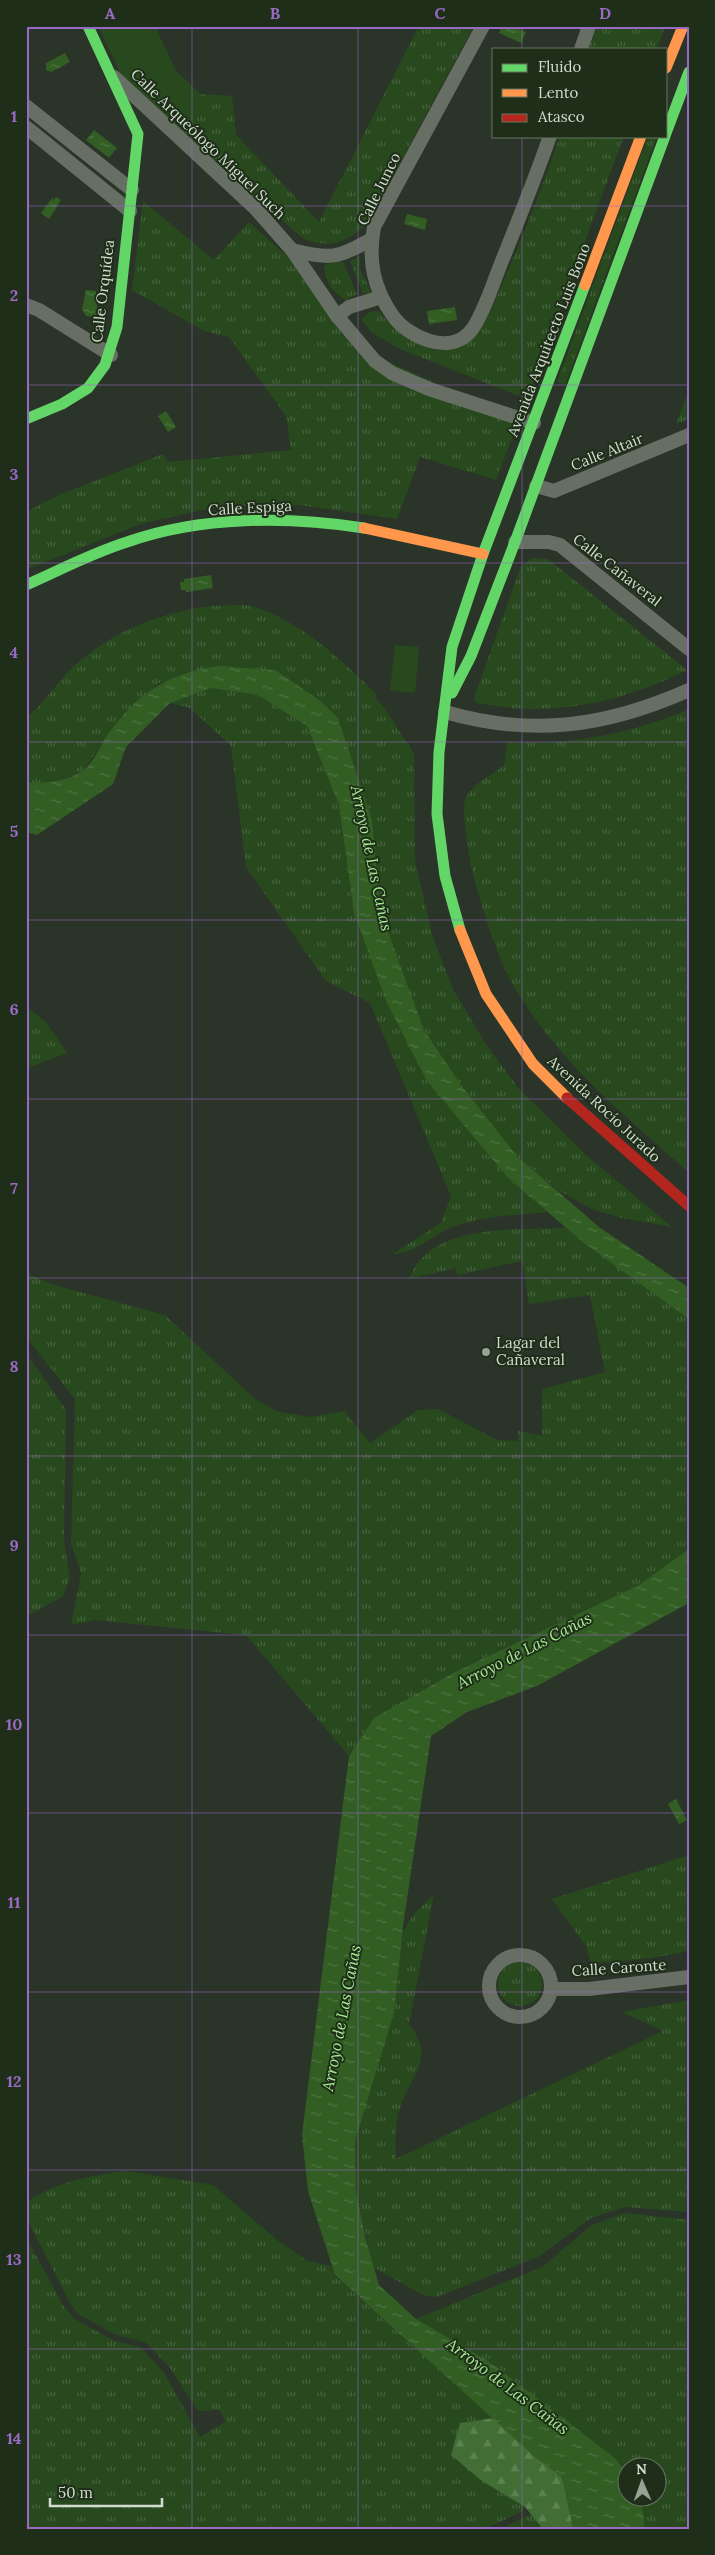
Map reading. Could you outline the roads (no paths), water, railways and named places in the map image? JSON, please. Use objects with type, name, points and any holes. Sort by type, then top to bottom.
[{"type":"main road","name":"Calle Orquídea","points":[[26,419],[66,404],[85,392],[100,378],[111,355],[117,327],[138,134],[88,26]]},
{"type":"main road","points":[[668,63],[683,26]]},
{"type":"main road","points":[[668,128],[689,72]]},
{"type":"main road","name":"Avenida Arquitecto Luis Bono","points":[[483,554],[640,138]]},
{"type":"main road","points":[[515,542],[664,138]]},
{"type":"main road","name":"Calle Espiga","points":[[26,585],[142,537],[217,523],[306,521],[375,530],[483,554]]},
{"type":"main road","name":"Avenida Rocío Jurado","points":[[445,712],[470,656],[515,542]]},
{"type":"main road","name":"Avenida Rocío Jurado","points":[[459,678],[459,658],[487,576],[483,554]]},
{"type":"main road","name":"Avenida Rocío Jurado","points":[[483,554],[452,646],[439,752],[437,814],[444,876],[462,938],[486,994],[533,1064],[583,1114],[689,1206]]},
{"type":"street","name":"Calle Junco","points":[[483,26],[374,227],[370,248],[374,283],[397,322],[413,334],[433,342],[454,342],[469,333],[486,301],[549,138]]},
{"type":"street","points":[[581,48],[588,26]]},
{"type":"street","name":"Calle Arqueólogo Miguel Such","points":[[113,77],[255,208],[292,250],[362,347],[392,373],[429,389],[534,423]]},
{"type":"street","points":[[26,106],[132,190]]},
{"type":"street","points":[[138,134],[147,116],[160,120]]},
{"type":"street","points":[[26,127],[130,211]]},
{"type":"street","points":[[292,250],[329,258],[344,254],[372,239]]},
{"type":"street","points":[[312,278],[316,270],[329,258]]},
{"type":"street","points":[[338,316],[349,307],[381,297]]},
{"type":"street","points":[[26,305],[39,310],[111,355]]},
{"type":"street","name":"Calle Altair","points":[[536,486],[554,491],[689,435]]},
{"type":"street","name":"Calle Cañaveral","points":[[515,542],[549,542],[560,545],[689,648]]},
{"type":"street","points":[[445,712],[480,722],[532,727],[596,722],[656,705],[689,690]]},
{"type":"street","points":[[518,1954],[536,1958],[548,1971],[552,1989],[545,2006],[530,2016],[512,2017],[496,2008],[488,1992],[490,1974],[501,1960],[518,1954]]},
{"type":"street","name":"Calle Caronte","points":[[552,1989],[590,1989],[689,1977]]},
{"type":"water","points":[[502,26],[513,26],[526,32],[521,43],[499,33]]},
{"type":"water","points":[[65,53],[70,62],[51,72],[46,70],[46,63]]},
{"type":"water","points":[[94,130],[117,148],[109,158],[86,140]]},
{"type":"water","points":[[56,197],[61,200],[49,219],[41,213],[52,198],[54,200]]},
{"type":"water","points":[[407,214],[427,219],[425,230],[404,224]]},
{"type":"water","points":[[86,290],[96,291],[96,303],[99,312],[94,317],[86,316],[82,309]]},
{"type":"water","points":[[455,307],[457,320],[429,324],[427,311]]},
{"type":"water","points":[[166,411],[176,427],[168,432],[158,416]]},
{"type":"water","points":[[211,575],[213,588],[186,592],[186,590],[181,590],[180,582],[184,582],[184,579]]},
{"type":"water","name":"Arroyo de Las Cañas","points":[[219,666],[275,670],[319,700],[338,718],[372,820],[381,912],[424,1030],[461,1085],[517,1156],[599,1227],[689,1288],[689,1319],[584,1243],[508,1178],[427,1081],[386,1001],[354,913],[339,805],[307,726],[258,695],[211,688],[170,703],[126,747],[113,784],[37,835],[26,832],[26,783],[55,781],[68,778],[82,771],[92,760],[117,722],[141,697],[168,680],[200,669]]},
{"type":"water","name":"Arroyo de Las Cañas","points":[[689,1549],[689,1603],[537,1686],[467,1712],[431,1736],[403,1926],[394,2013],[355,2141],[356,2191],[366,2240],[379,2285],[416,2319],[488,2361],[616,2459],[618,2462],[618,2508],[642,2508],[645,2529],[573,2529],[562,2477],[534,2456],[335,2275],[308,2191],[302,2135],[349,1756],[374,1718],[453,1673],[639,1585]]},
{"type":"water","points":[[676,1799],[687,1820],[679,1824],[668,1804]]},
{"type":"place","name":"Lagar del Cañaveral","points":[[486,1352]]}]
